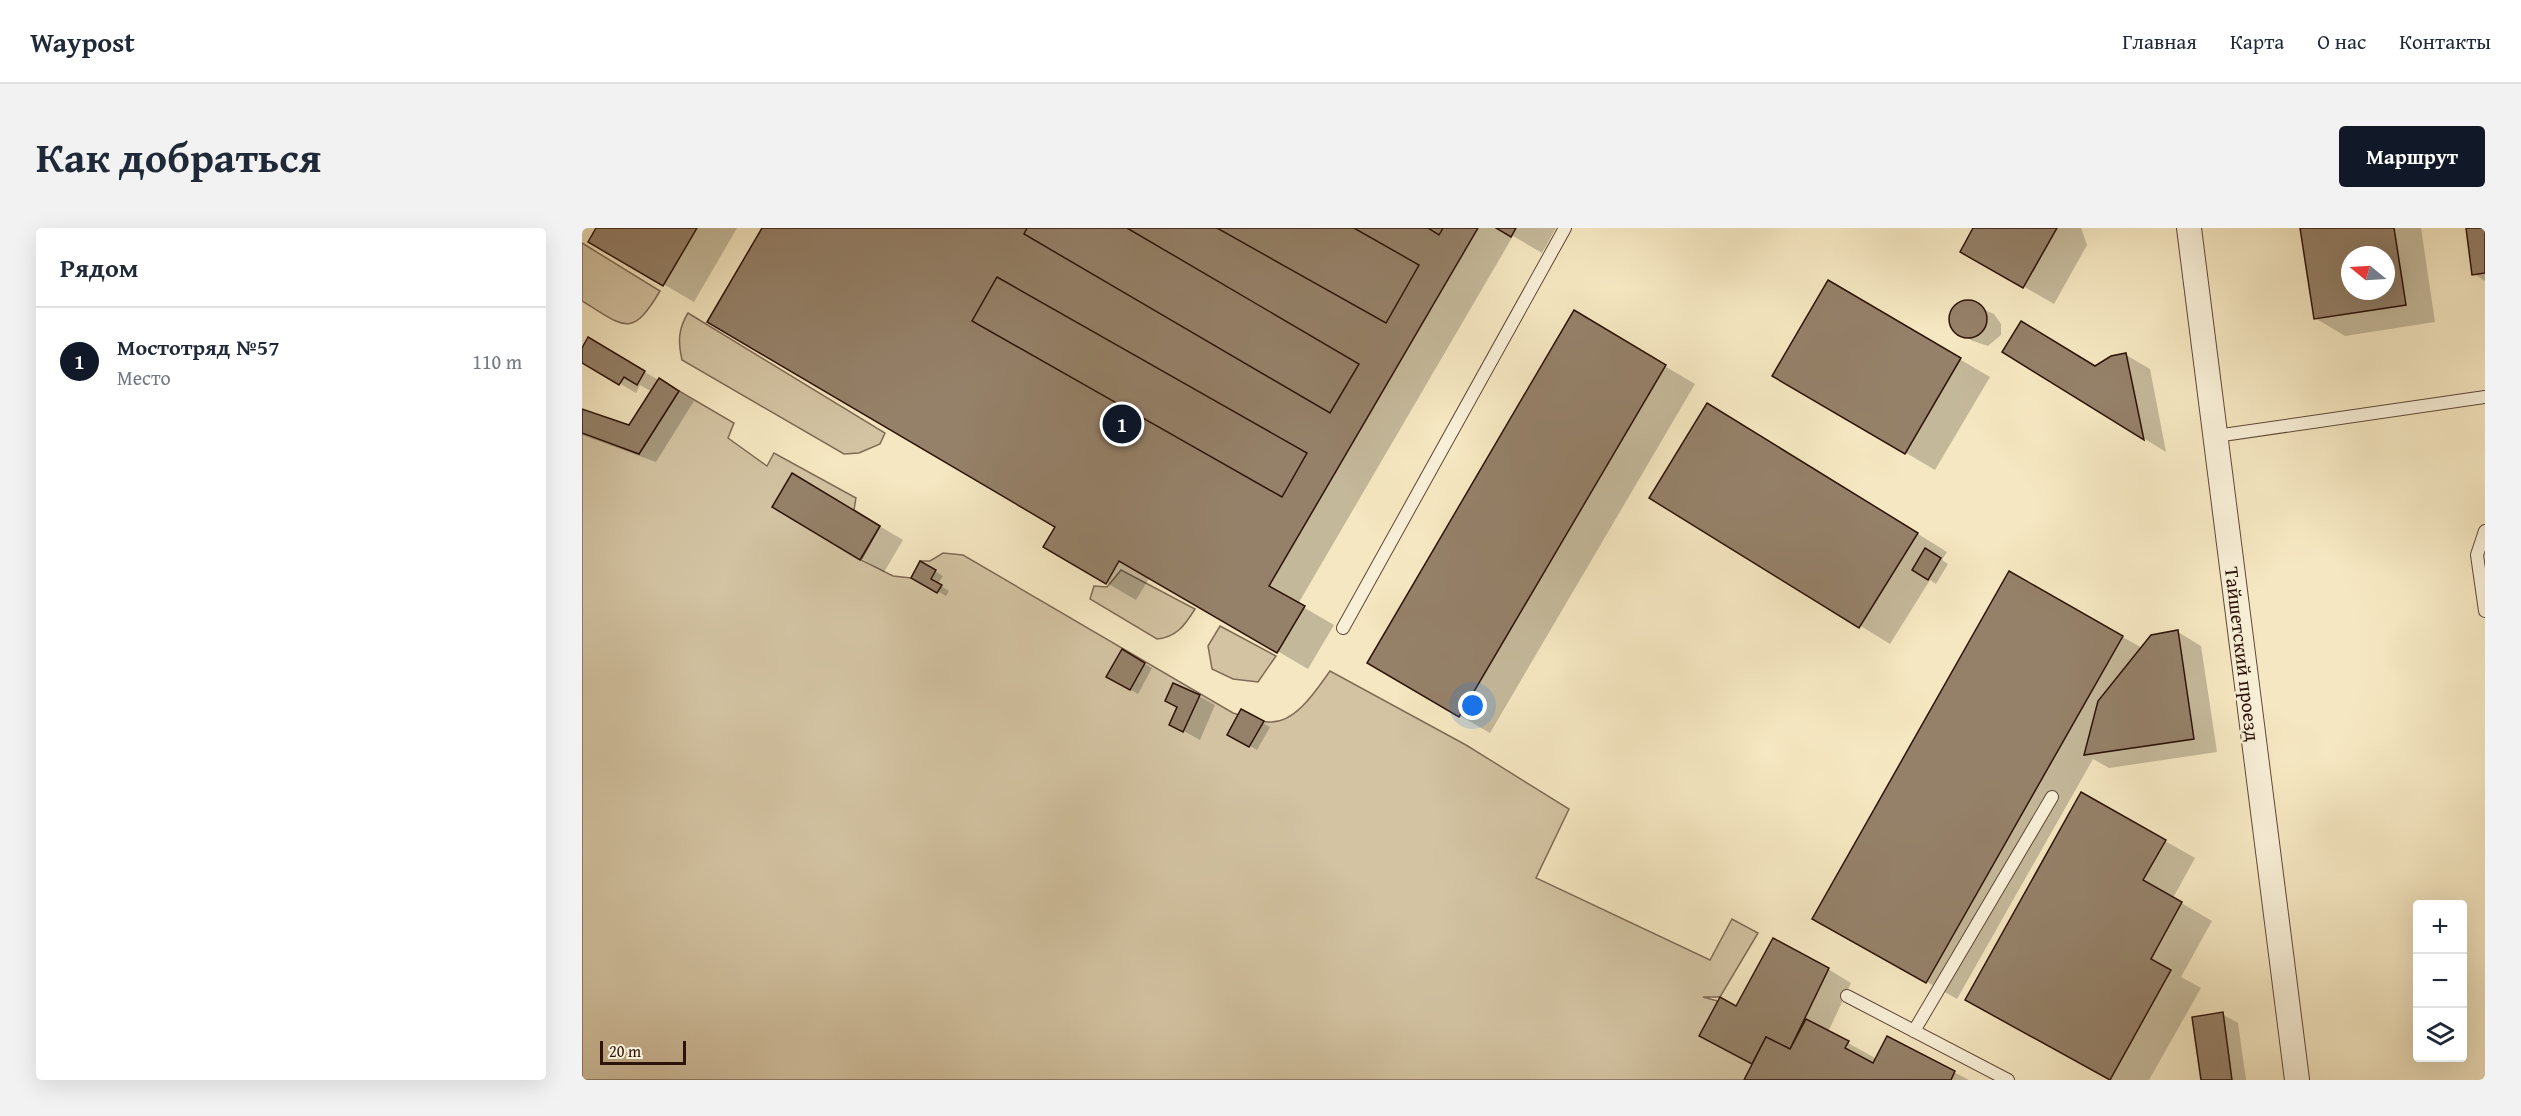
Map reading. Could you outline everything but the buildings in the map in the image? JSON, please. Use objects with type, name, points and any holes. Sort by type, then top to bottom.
[{"type":"street","name":"Тайшетский проезд","points":[[2189,228],[2297,1080]]},
{"type":"lane","points":[[1342,628],[1565,228]]},
{"type":"lane","points":[[2216,436],[2485,397]]},
{"type":"lane","points":[[2485,531],[2477,555],[2485,611]]},
{"type":"lane","points":[[1914,1031],[2052,797]]},
{"type":"lane","points":[[1847,996],[2008,1080]]},
{"type":"shaded area","points":[[582,243],[660,291],[641,317],[626,324],[617,322],[582,301]]},
{"type":"shaded area","points":[[688,313],[885,433],[880,444],[859,453],[844,454],[682,360],[680,336]]},
{"type":"shaded area","points":[[679,391],[734,423],[728,438],[767,466],[774,453],[856,498],[854,510],[880,526],[861,560],[893,576],[911,578],[920,561],[930,561],[943,553],[963,555],[1233,713],[1265,722],[1280,721],[1305,704],[1330,671],[1466,745],[1569,809],[1536,878],[1710,960],[1732,919],[1758,933],[1720,997],[1703,997],[1736,1006],[1766,1037],[1849,1080],[582,1080],[582,431],[639,454]]},
{"type":"shaded area","points":[[1121,570],[1195,609],[1175,633],[1157,639],[1090,599],[1094,586],[1107,587]]},
{"type":"shaded area","points":[[1220,626],[1276,656],[1258,682],[1233,679],[1212,669],[1208,646]]},
{"type":"place","name":"Мостотряд №57","points":[[1122,424]]}]
